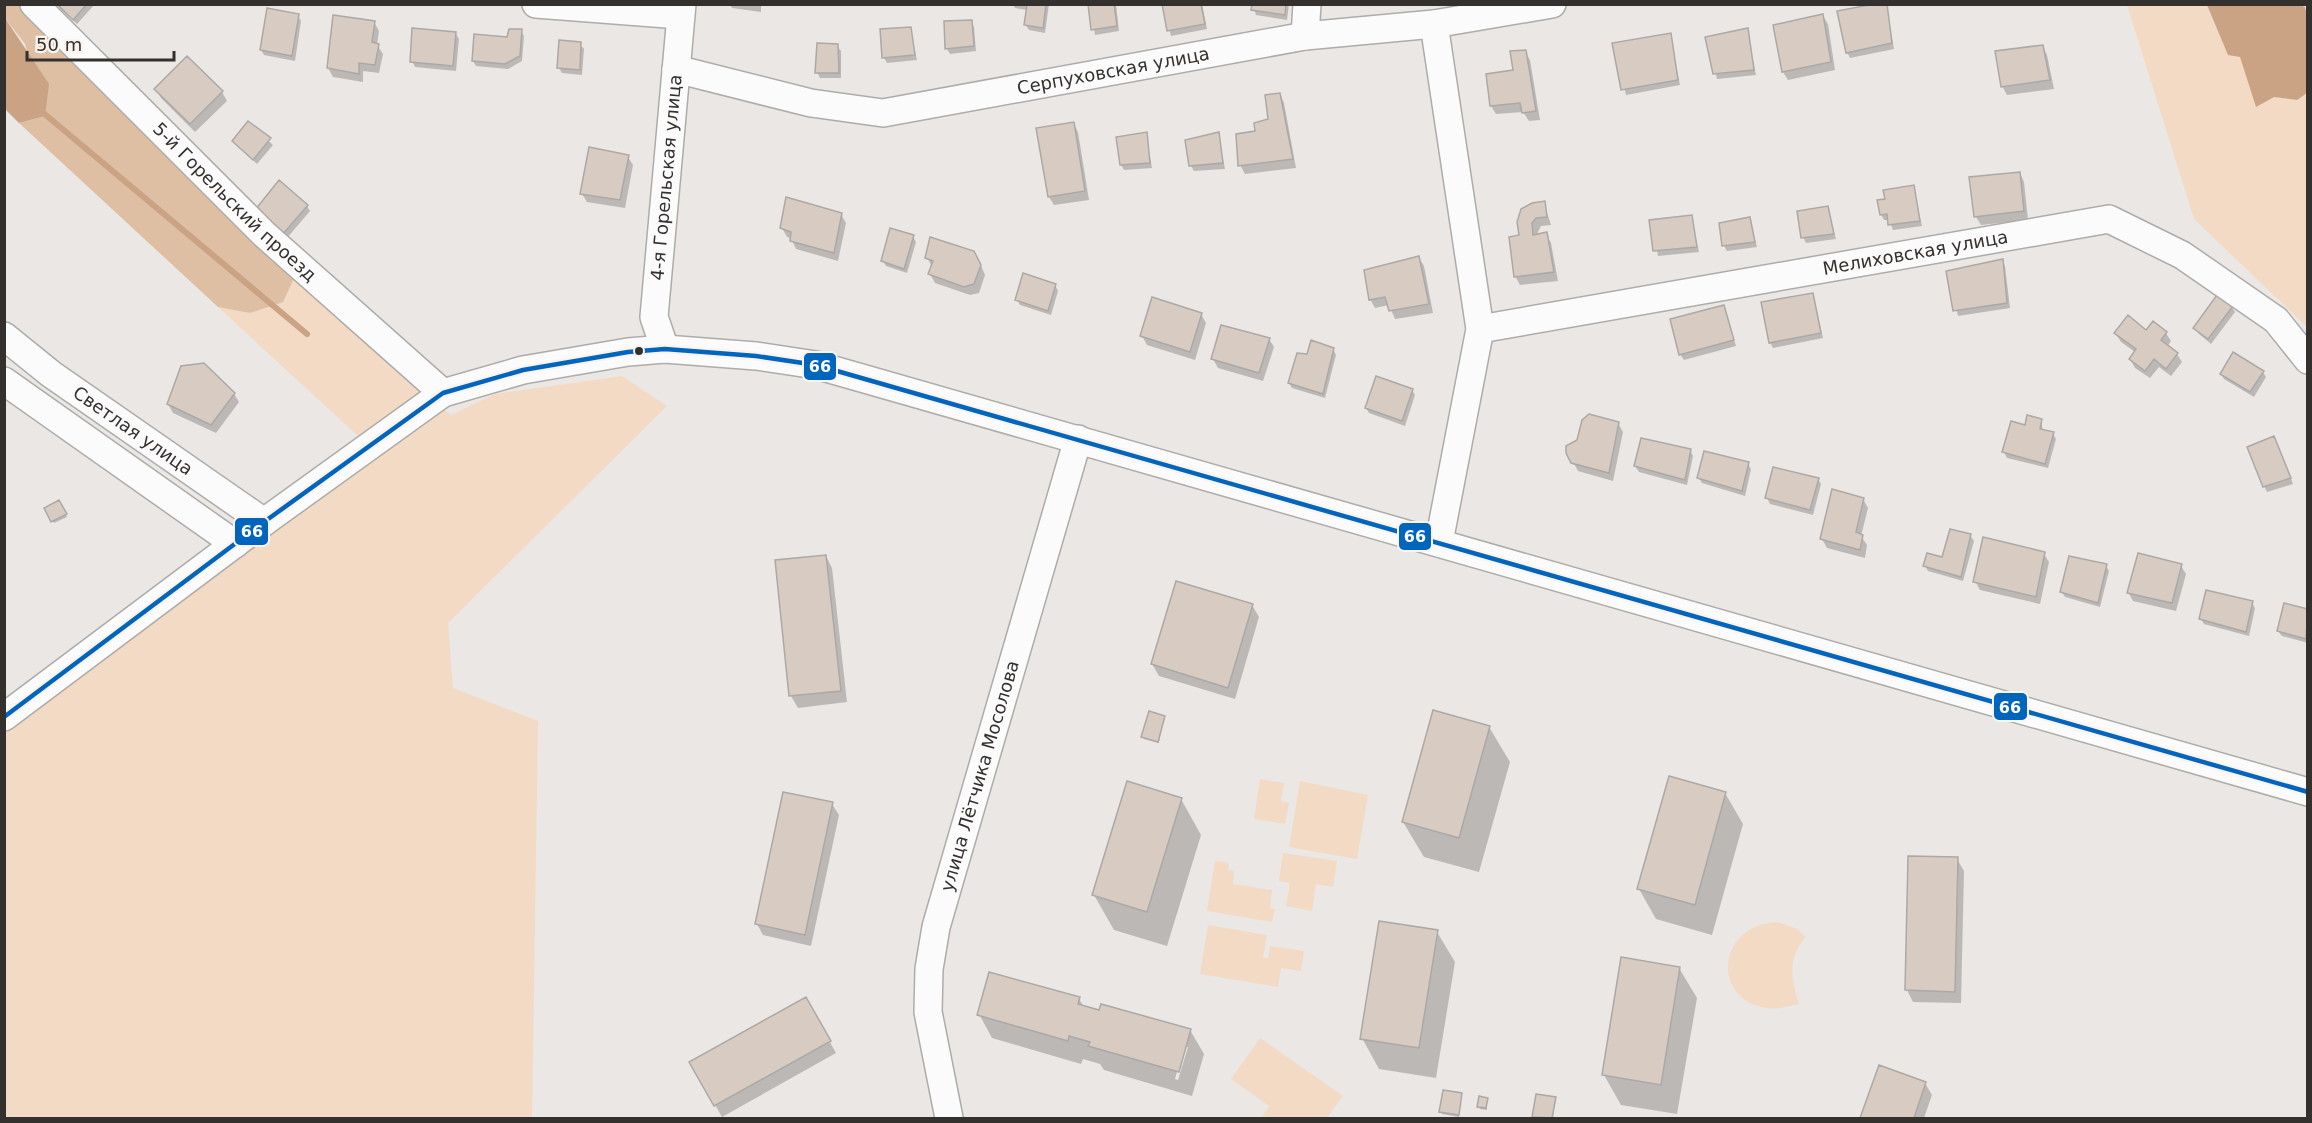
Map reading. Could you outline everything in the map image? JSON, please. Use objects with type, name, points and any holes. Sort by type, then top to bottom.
[{"type":"street","name":"5-й Горельский проезд","points":[[34,4],[264,234],[442,393]]},
{"type":"street","points":[[536,4],[681,10]]},
{"type":"street","points":[[1305,36],[1307,4]]},
{"type":"street","name":"Серпуховская улица","points":[[676,69],[811,103],[883,113],[1305,36],[1434,24],[1552,4]]},
{"type":"street","name":"4-я Горельская улица","points":[[664,349],[654,317],[681,10]]},
{"type":"street","points":[[1434,24],[1480,329],[1439,542]]},
{"type":"street","name":"Мелиховская улица","points":[[1480,329],[2109,219],[2182,255],[2276,320],[2307,360]]},
{"type":"street","name":"Светлая улица","points":[[4,336],[51,374],[264,522]]},
{"type":"street","points":[[4,717],[264,522],[442,393],[523,370],[664,349],[756,356],[816,365],[2307,792]]},
{"type":"street","name":"Светлая улица","points":[[4,381],[235,544]]},
{"type":"street","name":"улица Лётчика Мосолова","points":[[949,1119],[928,1012],[929,969],[936,927],[1078,440]]},
{"type":"shaded area","points":[[5,5],[20,5],[296,274],[283,302],[250,313],[218,307],[19,123],[45,116],[25,44],[5,18]]},
{"type":"shaded area","points":[[2127,5],[2207,5],[2228,54],[2240,57],[2274,97],[2297,100],[2307,93],[2307,327],[2194,219]]},
{"type":"shaded area","points":[[2207,5],[2300,5],[2305,7],[2308,21],[2307,93],[2297,100],[2274,97],[2256,107],[2240,57],[2228,55]]},
{"type":"shaded area","points":[[5,18],[49,84],[45,116],[19,123],[5,109]]},
{"type":"shaded area","points":[[296,274],[412,385],[451,415],[495,394],[622,376],[667,406],[448,623],[453,688],[538,721],[532,1118],[5,1118],[5,704],[359,437],[218,307],[250,313]]},
{"type":"shaded area","points":[[1260,779],[1284,783],[1281,801],[1289,803],[1285,824],[1254,819]]},
{"type":"shaded area","points":[[1300,781],[1368,795],[1357,859],[1289,847]]},
{"type":"shaded area","points":[[1283,853],[1337,861],[1333,887],[1316,884],[1312,911],[1286,906],[1290,883],[1279,881]]},
{"type":"shaded area","points":[[1215,861],[1229,863],[1228,870],[1234,871],[1233,884],[1272,890],[1270,908],[1275,909],[1272,922],[1207,911]]},
{"type":"shaded area","points":[[1777,922],[1797,929],[1806,937],[1796,953],[1792,969],[1799,1004],[1783,1008],[1767,1008],[1749,1003],[1737,993],[1730,979],[1728,964],[1732,949],[1741,936],[1756,927]]},
{"type":"shaded area","points":[[1208,925],[1267,935],[1263,958],[1268,958],[1270,946],[1304,951],[1301,971],[1281,968],[1278,987],[1200,974]]},
{"type":"shaded area","points":[[1260,1038],[1343,1096],[1327,1118],[1261,1118],[1269,1106],[1231,1079]]},
{"type":"building","points":[[57,4],[87,4],[73,20]]},
{"type":"building","points":[[1022,4],[1046,4],[1043,28],[1024,25],[1027,5]]},
{"type":"building","points":[[1088,4],[1114,4],[1117,26],[1091,30]]},
{"type":"building","points":[[1162,4],[1201,4],[1205,24],[1167,31]]},
{"type":"building","points":[[1252,4],[1286,4],[1285,15],[1251,10]]},
{"type":"building","points":[[1874,4],[1887,4],[1892,43],[1846,53],[1837,11]]},
{"type":"building","points":[[267,8],[299,14],[292,56],[260,50]]},
{"type":"building","points":[[1823,14],[1831,62],[1782,72],[1773,25]]},
{"type":"building","points":[[333,15],[375,21],[372,42],[379,44],[375,65],[359,63],[359,74],[327,68]]},
{"type":"building","points":[[972,20],[974,46],[945,49],[944,21]]},
{"type":"building","points":[[911,27],[915,55],[882,58],[880,29]]},
{"type":"building","points":[[412,28],[456,32],[453,66],[410,62]]},
{"type":"building","points":[[1748,28],[1754,70],[1713,74],[1705,37]]},
{"type":"building","points":[[509,29],[522,29],[520,56],[505,64],[472,61],[474,34],[507,37]]},
{"type":"building","points":[[1671,33],[1678,80],[1621,90],[1612,43]]},
{"type":"building","points":[[559,40],[581,42],[580,70],[557,68]]},
{"type":"building","points":[[817,43],[838,44],[839,73],[815,73]]},
{"type":"building","points":[[2043,45],[2050,80],[2001,87],[1995,51]]},
{"type":"building","points":[[1526,50],[1536,111],[1522,113],[1520,103],[1490,106],[1486,74],[1513,70],[1510,51]]},
{"type":"building","points":[[187,56],[223,91],[190,124],[154,89]]},
{"type":"building","points":[[1280,93],[1293,159],[1238,166],[1236,134],[1255,131],[1254,123],[1268,119],[1265,95]]},
{"type":"building","points":[[248,121],[271,138],[253,160],[232,141]]},
{"type":"building","points":[[1074,122],[1085,191],[1048,197],[1036,128]]},
{"type":"building","points":[[1147,132],[1150,163],[1120,165],[1116,137]]},
{"type":"building","points":[[1219,132],[1223,163],[1189,166],[1185,140]]},
{"type":"building","points":[[589,147],[629,155],[620,200],[580,194]]},
{"type":"building","points":[[2020,172],[2024,211],[1974,217],[1969,177]]},
{"type":"building","points":[[279,180],[308,205],[283,234],[255,210]]},
{"type":"building","points":[[1914,185],[1920,221],[1888,225],[1887,214],[1880,215],[1877,200],[1885,199],[1883,190]]},
{"type":"building","points":[[786,197],[842,213],[834,253],[790,241],[791,232],[780,228]]},
{"type":"building","points":[[1545,201],[1547,217],[1536,218],[1532,223],[1533,235],[1547,232],[1554,272],[1514,277],[1509,237],[1519,235],[1517,222],[1521,209],[1532,203]]},
{"type":"building","points":[[1828,206],[1834,234],[1801,238],[1797,211]]},
{"type":"building","points":[[1692,215],[1697,247],[1653,251],[1649,220]]},
{"type":"building","points":[[1750,217],[1755,242],[1722,246],[1719,223]]},
{"type":"building","points":[[890,228],[914,235],[904,269],[881,261]]},
{"type":"building","points":[[930,237],[974,251],[981,265],[974,284],[964,287],[928,274],[933,261],[925,258]]},
{"type":"building","points":[[1419,256],[1429,304],[1389,311],[1385,297],[1369,300],[1364,270]]},
{"type":"building","points":[[2003,259],[2007,303],[1953,311],[1946,271]]},
{"type":"building","points":[[1023,273],[1056,284],[1048,311],[1015,300]]},
{"type":"building","points":[[1813,293],[1821,333],[1769,343],[1761,302]]},
{"type":"building","points":[[2217,295],[2233,306],[2208,339],[2193,328]]},
{"type":"building","points":[[1152,297],[1202,313],[1190,352],[1140,336]]},
{"type":"building","points":[[1724,305],[1734,340],[1679,355],[1670,319]]},
{"type":"building","points":[[2128,315],[2146,330],[2153,321],[2167,332],[2161,340],[2178,353],[2166,369],[2154,359],[2145,371],[2129,359],[2136,349],[2114,333]]},
{"type":"building","points":[[1221,325],[1270,338],[1259,373],[1211,359]]},
{"type":"building","points":[[1311,340],[1334,348],[1323,394],[1288,383],[1297,353],[1307,354]]},
{"type":"building","points":[[2233,352],[2264,371],[2250,392],[2220,374]]},
{"type":"building","points":[[204,363],[235,393],[211,425],[167,404],[181,366]]},
{"type":"building","points":[[1376,376],[1413,389],[1402,421],[1365,408]]},
{"type":"building","points":[[1589,414],[1619,422],[1609,473],[1571,463],[1566,453],[1566,446],[1577,440],[1582,420]]},
{"type":"building","points":[[2027,415],[2042,419],[2040,429],[2054,432],[2045,464],[2002,452],[2011,421],[2025,425]]},
{"type":"building","points":[[2274,436],[2291,478],[2263,487],[2247,447]]},
{"type":"building","points":[[1641,438],[1691,449],[1685,480],[1634,466]]},
{"type":"building","points":[[1704,451],[1749,462],[1742,491],[1697,478]]},
{"type":"building","points":[[1773,467],[1819,478],[1810,510],[1765,498]]},
{"type":"building","points":[[1832,489],[1864,498],[1856,532],[1863,535],[1860,550],[1820,539]]},
{"type":"building","points":[[59,500],[67,514],[51,522],[44,508]]},
{"type":"building","points":[[1950,529],[1971,534],[1961,577],[1923,566],[1927,553],[1942,557]]},
{"type":"building","points":[[1983,537],[2045,552],[2036,597],[1973,582]]},
{"type":"building","points":[[2138,553],[2182,564],[2172,603],[2127,593]]},
{"type":"building","points":[[826,555],[841,691],[789,696],[775,560]]},
{"type":"building","points":[[2069,556],[2107,564],[2098,603],[2060,592]]},
{"type":"building","points":[[1176,581],[1253,604],[1228,688],[1151,664]]},
{"type":"building","points":[[2206,590],[2253,601],[2246,632],[2199,619]]},
{"type":"building","points":[[2284,603],[2308,609],[2306,639],[2277,631]]},
{"type":"building","points":[[1433,710],[1490,726],[1459,838],[1402,822]]},
{"type":"building","points":[[1149,711],[1165,716],[1158,742],[1141,737]]},
{"type":"building","points":[[1669,776],[1726,792],[1695,905],[1637,889]]},
{"type":"building","points":[[1127,781],[1182,798],[1147,912],[1092,895]]},
{"type":"building","points":[[783,792],[833,802],[805,935],[755,924]]},
{"type":"building","points":[[1908,856],[1958,857],[1955,992],[1905,990]]},
{"type":"building","points":[[1379,921],[1438,930],[1419,1048],[1360,1039]]},
{"type":"building","points":[[1621,957],[1680,967],[1661,1085],[1602,1075]]},
{"type":"building","points":[[989,972],[1080,997],[1078,1004],[1099,1010],[1101,1004],[1191,1029],[1179,1072],[1088,1046],[1090,1042],[1069,1036],[1068,1041],[977,1015]]},
{"type":"building","points":[[806,997],[831,1041],[714,1106],[689,1062]]},
{"type":"building","points":[[1879,1065],[1926,1082],[1914,1118],[1860,1118]]},
{"type":"building","points":[[1443,1090],[1462,1093],[1459,1115],[1439,1112]]},
{"type":"building","points":[[1536,1094],[1556,1097],[1552,1118],[1532,1117]]},
{"type":"building","points":[[1479,1096],[1488,1098],[1486,1108],[1477,1107]]},
{"type":"waterway","points":[[41,111],[307,334]]},
{"type":"transit line","name":"66","points":[[4,717],[264,522],[443,393],[523,370],[628,352],[665,349],[756,356],[816,365],[2308,792]]}]
